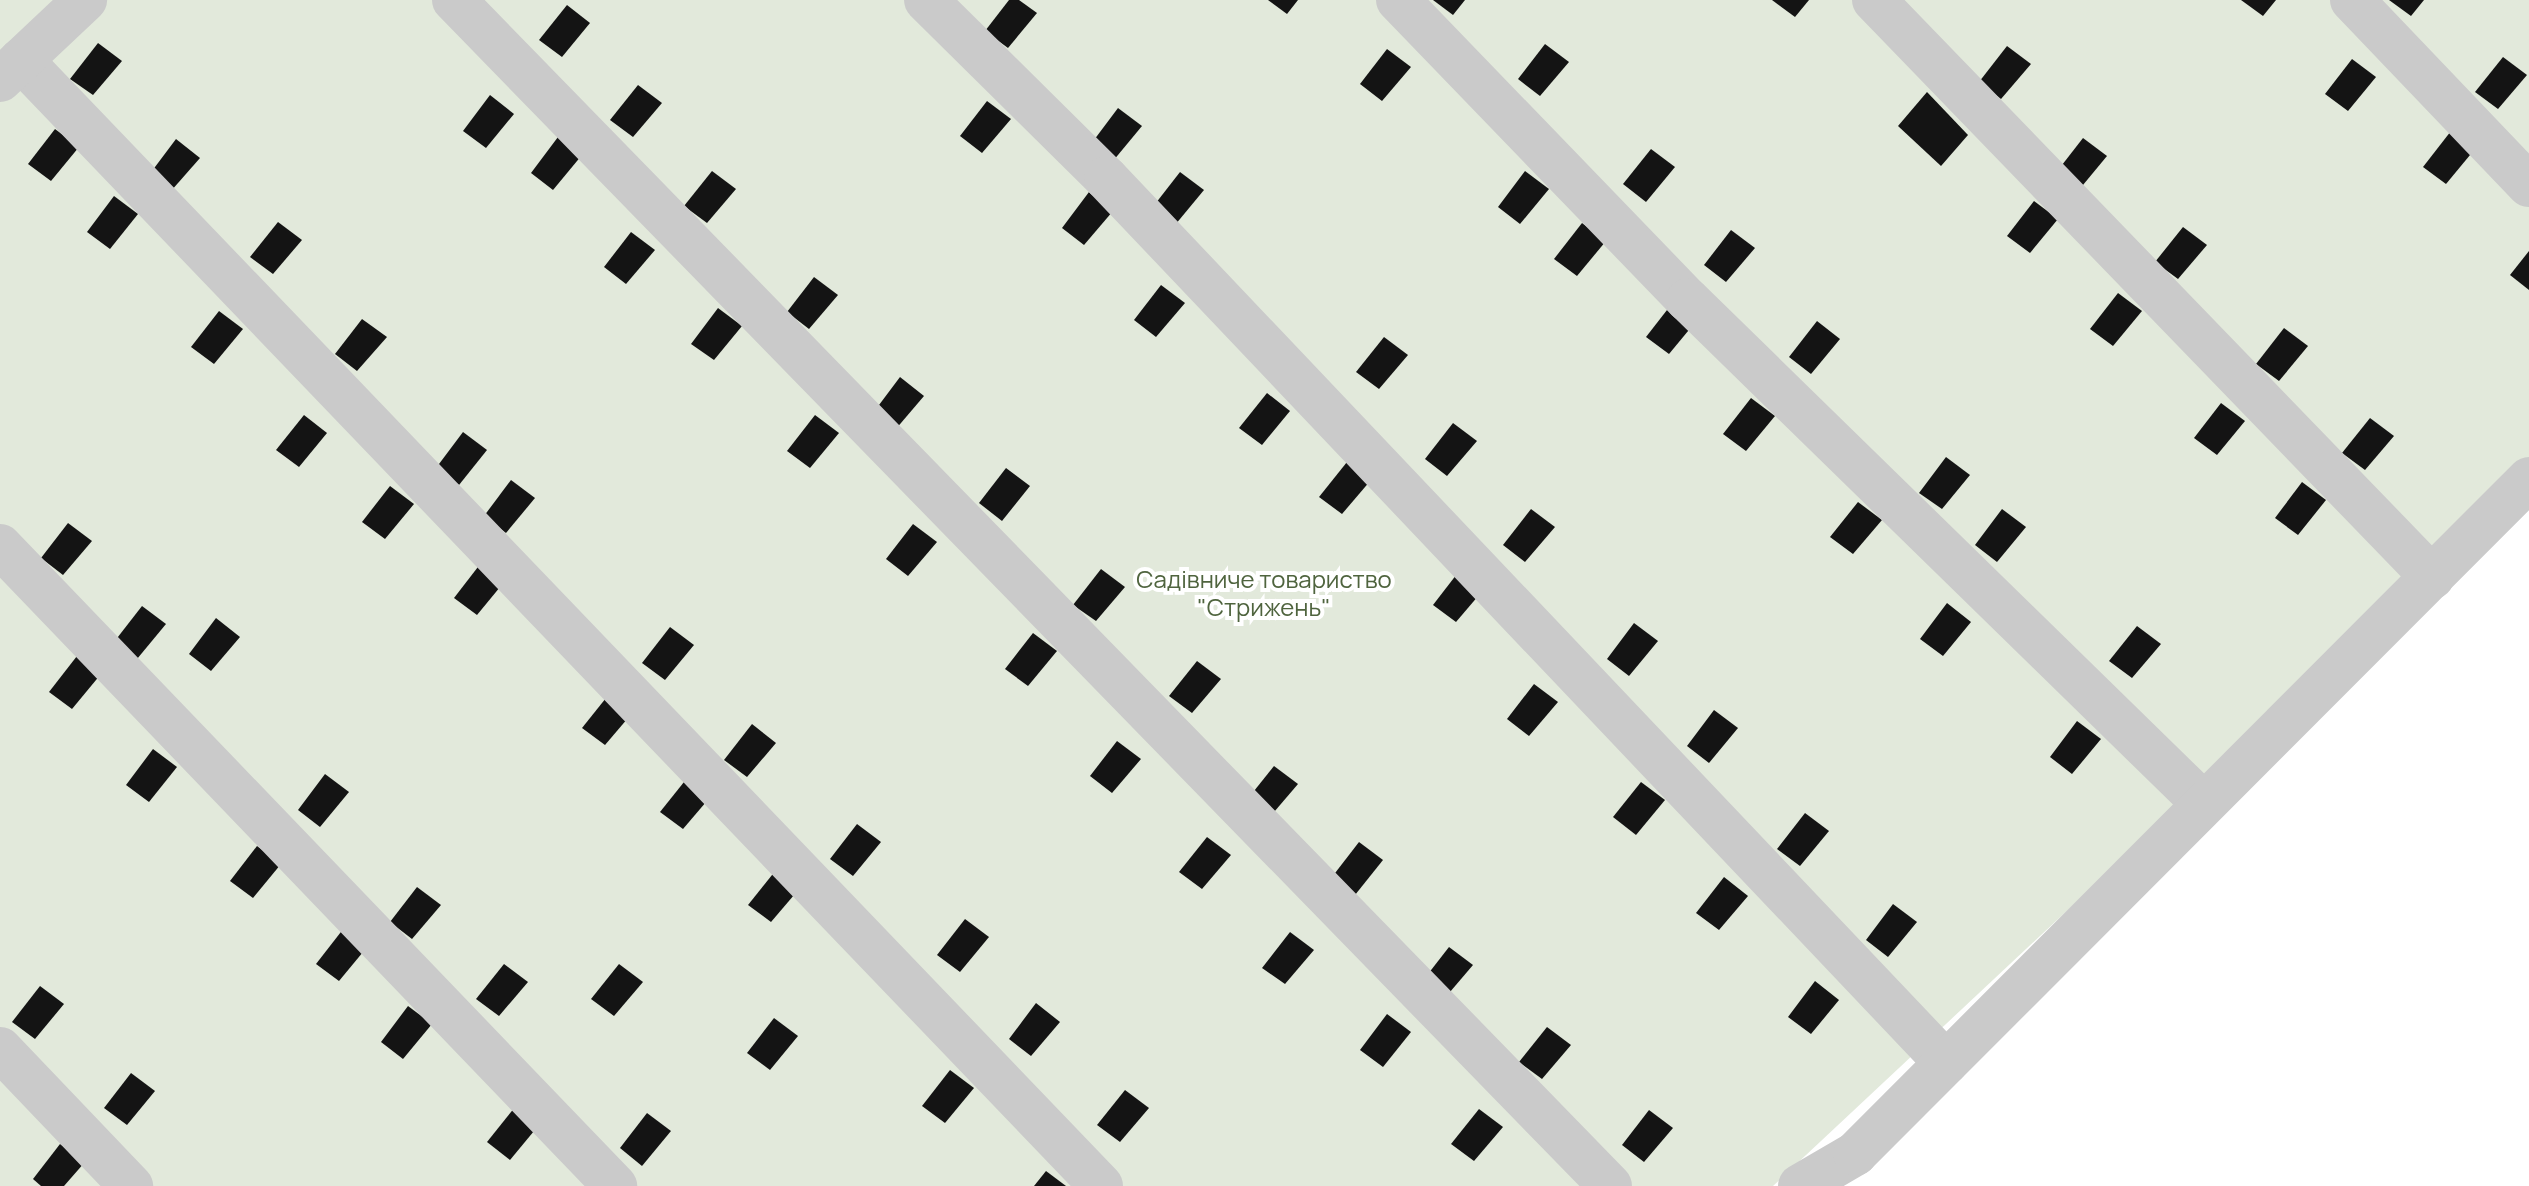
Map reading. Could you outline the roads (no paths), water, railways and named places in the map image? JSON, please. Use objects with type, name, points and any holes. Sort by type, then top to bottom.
[{"type":"street","points":[[85,0],[10,70],[1101,1186]]},
{"type":"street","points":[[454,0],[1610,1186]]},
{"type":"street","points":[[926,0],[1106,178],[1946,1063]]},
{"type":"street","points":[[1398,0],[1688,300],[2204,804]]},
{"type":"street","points":[[1874,0],[2432,577]]},
{"type":"street","points":[[2352,0],[2529,185]]},
{"type":"street","points":[[1800,1186],[1855,1154],[2529,479]]},
{"type":"street","points":[[0,546],[615,1186]]},
{"type":"street","points":[[0,1049],[131,1186]]},
{"type":"park label","name":"Садівниче товариство \"Стрижень\"","points":[[1264,593]]}]
